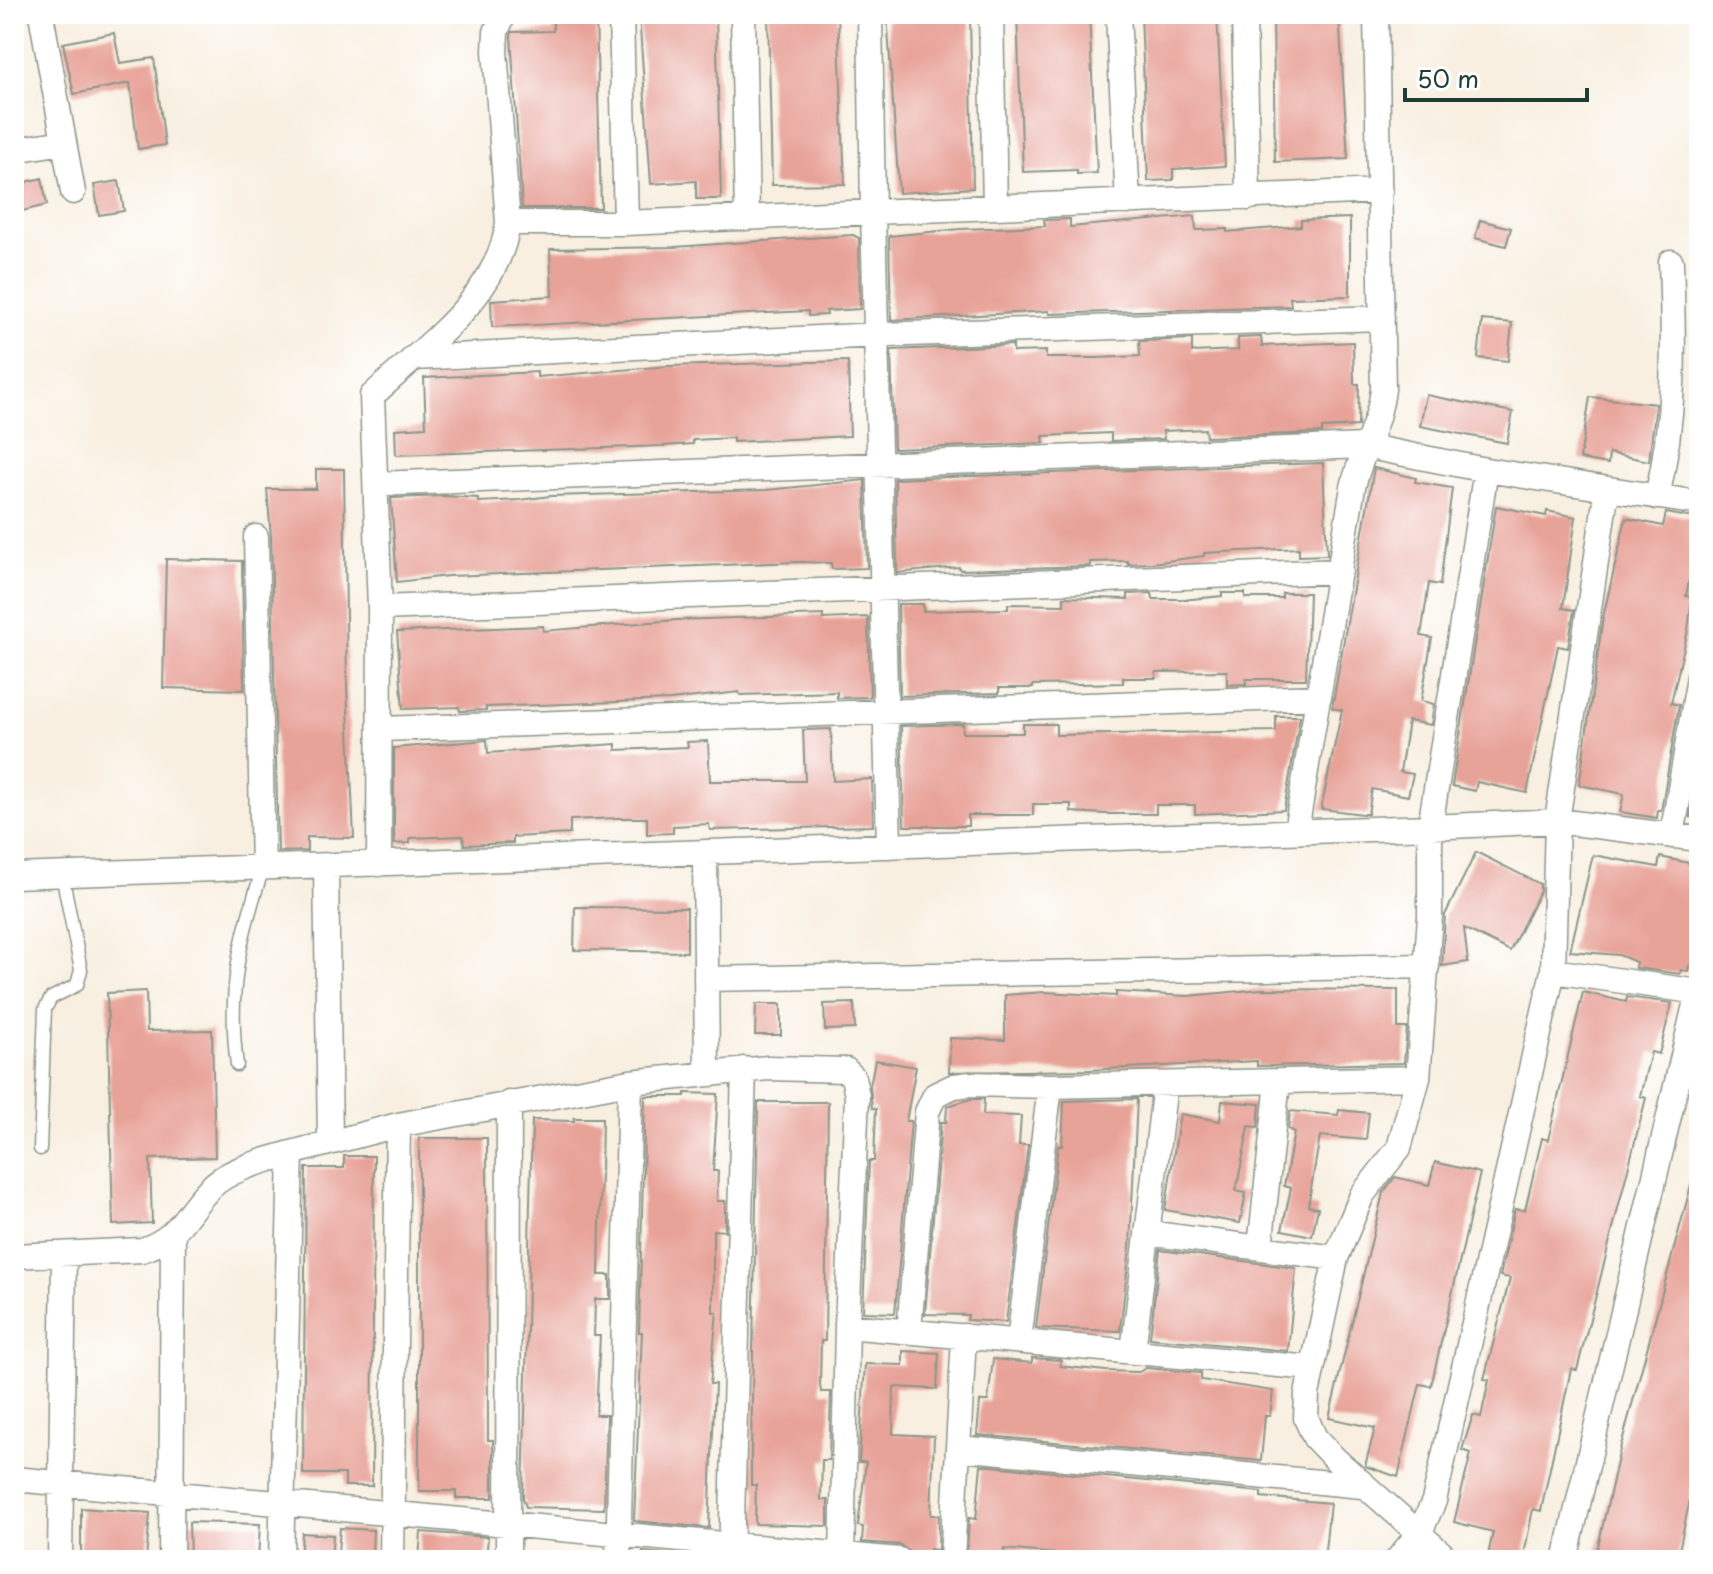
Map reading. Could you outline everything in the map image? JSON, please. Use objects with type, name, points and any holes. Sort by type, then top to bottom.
[{"type":"street","points":[[41,14],[73,192]]},
{"type":"street","points":[[379,864],[380,608],[372,396],[456,317],[492,273],[508,223],[495,51],[496,32],[504,14]]},
{"type":"street","points":[[621,14],[626,223]]},
{"type":"street","points":[[743,14],[747,218]]},
{"type":"street","points":[[870,14],[889,846]]},
{"type":"street","points":[[991,14],[995,207]]},
{"type":"street","points":[[1118,14],[1128,202]]},
{"type":"street","points":[[1244,14],[1248,198]]},
{"type":"street","points":[[1296,831],[1364,446],[1374,431],[1381,408],[1376,14]]},
{"type":"street","points":[[14,150],[64,142]]},
{"type":"street","points":[[508,223],[626,223],[1380,191]]},
{"type":"street","points":[[1657,497],[1671,437],[1674,398],[1671,262]]},
{"type":"street","points":[[413,358],[878,335],[1382,318]]},
{"type":"street","points":[[376,484],[1364,446],[1486,470],[1699,503]]},
{"type":"street","points":[[1449,1560],[1420,1532],[1362,1486],[1310,1430],[1306,1418],[1312,1368],[1336,1258],[1362,1195],[1399,1148],[1418,1078],[1427,966],[1430,827],[1486,470]]},
{"type":"street","points":[[1397,1560],[1420,1532],[1434,1501],[1553,971],[1557,821],[1607,489]]},
{"type":"street","points":[[256,537],[263,868]]},
{"type":"street","points":[[380,608],[1340,571]]},
{"type":"street","points":[[1672,836],[1699,677]]},
{"type":"street","points":[[381,729],[1319,697]]},
{"type":"street","points":[[14,876],[1557,821],[1699,839]]},
{"type":"street","points":[[705,852],[707,1072]]},
{"type":"street","points":[[326,866],[330,1140]]},
{"type":"street","points":[[706,979],[1427,966]]},
{"type":"street","points":[[1553,971],[1699,992],[1565,1560]]},
{"type":"street","points":[[14,1256],[142,1250],[173,1236],[212,1186],[251,1165],[330,1140],[630,1082],[744,1069],[836,1067],[846,1070],[856,1084],[858,1111],[847,1326],[842,1557]]},
{"type":"street","points":[[731,1552],[744,1069]]},
{"type":"street","points":[[909,1331],[930,1102],[943,1089],[954,1086],[1418,1078]]},
{"type":"street","points":[[618,1560],[630,1082]]},
{"type":"street","points":[[1260,1247],[1278,1082]]},
{"type":"street","points":[[1133,1352],[1165,1084]]},
{"type":"street","points":[[1019,1341],[1050,1086]]},
{"type":"street","points":[[508,1560],[509,1103]]},
{"type":"street","points":[[392,1560],[398,1125]]},
{"type":"street","points":[[281,1560],[291,1153]]},
{"type":"street","points":[[1147,1233],[1336,1258]]},
{"type":"street","points":[[171,1560],[173,1236]]},
{"type":"street","points":[[60,1560],[64,1254]]},
{"type":"street","points":[[847,1326],[1312,1368]]},
{"type":"street","points":[[952,1560],[964,1336]]},
{"type":"street","points":[[959,1448],[1362,1486]]},
{"type":"street","points":[[14,1479],[618,1533],[731,1552],[899,1560]]},
{"type":"lane","points":[[237,1065],[231,1001],[235,961],[263,868]]},
{"type":"lane","points":[[40,1149],[45,1009],[51,998],[77,985],[81,970],[62,874]]},
{"type":"building","points":[[553,14],[596,14],[601,208],[522,208],[511,36],[512,32],[553,31]]},
{"type":"building","points":[[639,14],[716,14],[721,199],[696,199],[696,181],[651,184]]},
{"type":"building","points":[[768,14],[838,14],[845,184],[772,185]]},
{"type":"building","points":[[887,14],[970,14],[973,188],[899,193]]},
{"type":"building","points":[[1017,14],[1089,14],[1097,173],[1077,174],[1077,170],[1023,172]]},
{"type":"building","points":[[1141,14],[1217,14],[1225,166],[1173,169],[1173,180],[1148,181]]},
{"type":"building","points":[[1273,14],[1339,14],[1348,159],[1275,162]]},
{"type":"building","points":[[114,33],[120,63],[154,58],[165,145],[138,149],[130,83],[74,94],[63,43]]},
{"type":"building","points":[[42,178],[47,205],[14,213],[14,185]]},
{"type":"building","points":[[119,181],[124,211],[99,215],[94,185]]},
{"type":"building","points":[[1195,216],[1196,230],[1227,229],[1227,232],[1301,226],[1301,220],[1350,218],[1350,296],[1290,298],[1291,306],[1049,314],[1049,311],[891,320],[889,236],[960,229],[1045,226],[1044,220],[1070,219],[1070,227]]},
{"type":"building","points":[[1480,220],[1511,228],[1506,246],[1475,238]]},
{"type":"building","points":[[853,235],[859,238],[860,309],[826,311],[827,315],[808,316],[808,311],[492,327],[491,300],[552,296],[550,249],[674,247]]},
{"type":"building","points":[[1482,320],[1512,323],[1508,361],[1478,358]]},
{"type":"building","points":[[1261,337],[1262,346],[1353,342],[1354,384],[1359,384],[1358,426],[1322,428],[1322,433],[1206,437],[1205,429],[1163,431],[1164,439],[1111,441],[1111,433],[1043,436],[1044,443],[894,449],[891,350],[1013,345],[1013,352],[1046,351],[1046,358],[1097,358],[1140,356],[1139,341],[1192,339],[1192,352],[1238,350],[1238,338]]},
{"type":"building","points":[[848,361],[850,436],[733,442],[733,438],[693,440],[693,444],[663,446],[396,455],[395,429],[426,427],[424,378],[537,372],[537,377],[669,366]]},
{"type":"building","points":[[1426,395],[1513,412],[1507,443],[1420,426]]},
{"type":"building","points":[[1590,397],[1656,404],[1649,461],[1609,453],[1608,464],[1580,459]]},
{"type":"building","points":[[1323,463],[1327,555],[1299,556],[1299,548],[1204,553],[1204,556],[1152,563],[1090,562],[1090,566],[960,570],[959,567],[897,573],[895,479]]},
{"type":"building","points":[[1374,468],[1416,478],[1415,482],[1452,488],[1440,585],[1429,583],[1421,636],[1432,638],[1421,701],[1434,704],[1431,725],[1408,721],[1400,772],[1413,774],[1408,796],[1372,789],[1368,814],[1363,814],[1321,809],[1342,710],[1332,708]]},
{"type":"building","points":[[316,469],[344,469],[347,687],[354,838],[307,837],[307,851],[278,852],[271,537],[267,489],[316,489]]},
{"type":"building","points":[[865,480],[867,568],[832,569],[831,563],[800,562],[448,576],[397,582],[391,498],[445,496],[478,498],[478,502],[551,496],[767,490]]},
{"type":"building","points":[[1496,506],[1546,516],[1547,511],[1576,517],[1563,608],[1574,610],[1568,648],[1558,646],[1527,793],[1477,782],[1475,791],[1452,786]]},
{"type":"building","points":[[1666,513],[1699,519],[1699,526],[1686,596],[1692,597],[1688,630],[1671,703],[1679,705],[1661,811],[1658,810],[1657,818],[1620,812],[1624,794],[1579,785],[1603,617],[1626,518],[1663,526]]},
{"type":"building","points":[[166,559],[242,561],[244,690],[163,688]]},
{"type":"building","points":[[1152,593],[1153,599],[1192,599],[1222,596],[1222,593],[1245,593],[1245,598],[1282,598],[1282,593],[1309,593],[1306,679],[1246,679],[1246,684],[1227,685],[1227,671],[1156,672],[1156,678],[1123,678],[1123,683],[1033,685],[1033,688],[999,688],[999,693],[900,696],[898,604],[923,604],[923,611],[1008,609],[1008,604],[1064,605],[1064,597],[1128,599],[1128,594]]},
{"type":"building","points":[[823,615],[823,619],[868,617],[870,697],[837,698],[837,692],[740,695],[739,692],[670,700],[486,707],[486,710],[460,711],[459,707],[403,709],[397,632],[543,626],[543,631],[676,620]]},
{"type":"building","points":[[1276,716],[1300,716],[1284,810],[1195,814],[1195,805],[1156,805],[1156,814],[1106,814],[1071,812],[1071,804],[1033,804],[1033,815],[968,815],[968,826],[904,826],[901,726],[963,724],[963,733],[1023,733],[1023,724],[1056,724],[1056,735],[1276,731]]},
{"type":"building","points":[[831,729],[833,781],[872,779],[873,826],[710,830],[709,824],[673,826],[673,833],[647,834],[647,818],[618,818],[570,820],[570,834],[513,837],[513,843],[464,845],[463,836],[410,838],[410,843],[394,844],[394,748],[487,740],[488,753],[616,744],[616,750],[688,747],[687,742],[708,741],[710,781],[805,781],[803,730]]},
{"type":"building","points":[[1699,767],[1699,819],[1690,817]]},
{"type":"building","points":[[1476,852],[1540,884],[1540,891],[1510,951],[1464,928],[1468,962],[1442,966],[1445,915]]},
{"type":"building","points":[[1593,855],[1658,867],[1660,857],[1699,865],[1699,968],[1689,966],[1688,971],[1681,970],[1680,974],[1635,968],[1636,962],[1619,955],[1570,951]]},
{"type":"building","points":[[575,907],[687,908],[687,952],[574,950]]},
{"type":"building","points":[[1262,989],[1398,990],[1398,1028],[1407,1028],[1404,1063],[1257,1066],[1257,1061],[1089,1070],[949,1072],[950,1038],[1005,1040],[1005,995],[1045,992],[1116,996],[1116,992],[1188,996]]},
{"type":"building","points":[[146,991],[147,1031],[212,1030],[215,1157],[150,1159],[152,1223],[113,1225],[107,993]]},
{"type":"building","points":[[1583,992],[1626,1002],[1627,997],[1672,1003],[1659,1054],[1651,1052],[1640,1096],[1646,1098],[1577,1370],[1571,1369],[1541,1511],[1533,1509],[1523,1560],[1487,1560],[1493,1532],[1454,1522],[1471,1453],[1462,1450],[1473,1415],[1481,1417],[1489,1380],[1484,1379],[1510,1278],[1500,1276],[1515,1209],[1525,1210],[1542,1138],[1548,1140]]},
{"type":"building","points":[[854,1003],[855,1029],[825,1030],[824,1004]]},
{"type":"building","points":[[756,1004],[781,1004],[781,1035],[755,1035]]},
{"type":"building","points":[[875,1060],[916,1067],[906,1121],[911,1121],[895,1313],[863,1312],[869,1161],[874,1161],[876,1109],[872,1108],[870,1086]]},
{"type":"building","points":[[685,1093],[718,1094],[713,1171],[718,1171],[717,1201],[725,1201],[725,1231],[713,1230],[713,1312],[717,1312],[710,1384],[715,1384],[709,1528],[634,1521],[642,1332],[639,1332],[645,1096],[685,1096]]},
{"type":"building","points":[[971,1099],[984,1099],[983,1115],[1021,1116],[1019,1145],[1028,1145],[1006,1322],[967,1320],[968,1315],[925,1314],[941,1122],[946,1122],[947,1106]]},
{"type":"building","points":[[1137,1099],[1130,1247],[1120,1331],[1036,1328],[1058,1146],[1062,1146],[1064,1101]]},
{"type":"building","points":[[1222,1101],[1260,1104],[1258,1127],[1249,1126],[1236,1191],[1246,1193],[1240,1223],[1165,1210],[1180,1114],[1220,1121]]},
{"type":"building","points":[[758,1102],[828,1102],[825,1341],[821,1341],[820,1385],[821,1392],[831,1392],[829,1460],[822,1460],[821,1500],[828,1500],[828,1526],[755,1524],[756,1485],[751,1485],[751,1450]]},
{"type":"building","points":[[1339,1110],[1369,1113],[1366,1140],[1320,1136],[1308,1206],[1318,1208],[1312,1236],[1282,1230],[1291,1188],[1284,1186],[1294,1132],[1288,1129],[1290,1111],[1338,1115]]},
{"type":"building","points":[[574,1118],[602,1118],[599,1275],[610,1275],[610,1299],[595,1299],[594,1336],[600,1336],[596,1415],[607,1415],[604,1509],[526,1507],[523,1498],[532,1120],[574,1121]]},
{"type":"building","points":[[419,1138],[487,1138],[488,1440],[493,1440],[493,1498],[456,1498],[456,1491],[419,1491]]},
{"type":"building","points":[[344,1156],[374,1156],[372,1486],[345,1486],[345,1474],[303,1474],[306,1168],[344,1168]]},
{"type":"building","points":[[1435,1162],[1480,1173],[1431,1386],[1420,1384],[1398,1477],[1365,1466],[1375,1428],[1329,1418],[1383,1193],[1395,1177],[1429,1185]]},
{"type":"building","points":[[1693,1178],[1699,1178],[1699,1457],[1677,1560],[1595,1560],[1619,1453]]},
{"type":"building","points":[[1160,1250],[1296,1268],[1288,1351],[1150,1338]]},
{"type":"building","points":[[903,1351],[939,1353],[937,1389],[894,1387],[893,1434],[934,1436],[931,1515],[939,1515],[938,1550],[930,1549],[929,1556],[913,1555],[900,1545],[862,1542],[863,1527],[858,1526],[866,1462],[859,1462],[865,1364],[903,1365]]},
{"type":"building","points":[[1032,1358],[1061,1360],[1060,1366],[1106,1371],[1139,1372],[1146,1368],[1201,1373],[1201,1380],[1273,1391],[1270,1416],[1265,1416],[1261,1461],[977,1435],[980,1401],[988,1401],[993,1359],[1032,1363]]},
{"type":"building","points":[[981,1465],[1261,1492],[1261,1497],[1330,1503],[1324,1560],[1120,1560],[1004,1549],[1003,1556],[967,1552],[969,1518],[976,1519]]},
{"type":"building","points":[[81,1508],[150,1513],[146,1560],[81,1560]]},
{"type":"building","points":[[189,1522],[260,1524],[258,1560],[190,1560]]},
{"type":"building","points":[[340,1528],[373,1530],[372,1554],[338,1552]]},
{"type":"building","points":[[421,1532],[488,1537],[486,1560],[419,1560]]},
{"type":"building","points":[[302,1533],[333,1535],[331,1560],[300,1560]]},
{"type":"building","points":[[643,1552],[709,1558],[709,1560],[642,1560]]}]
